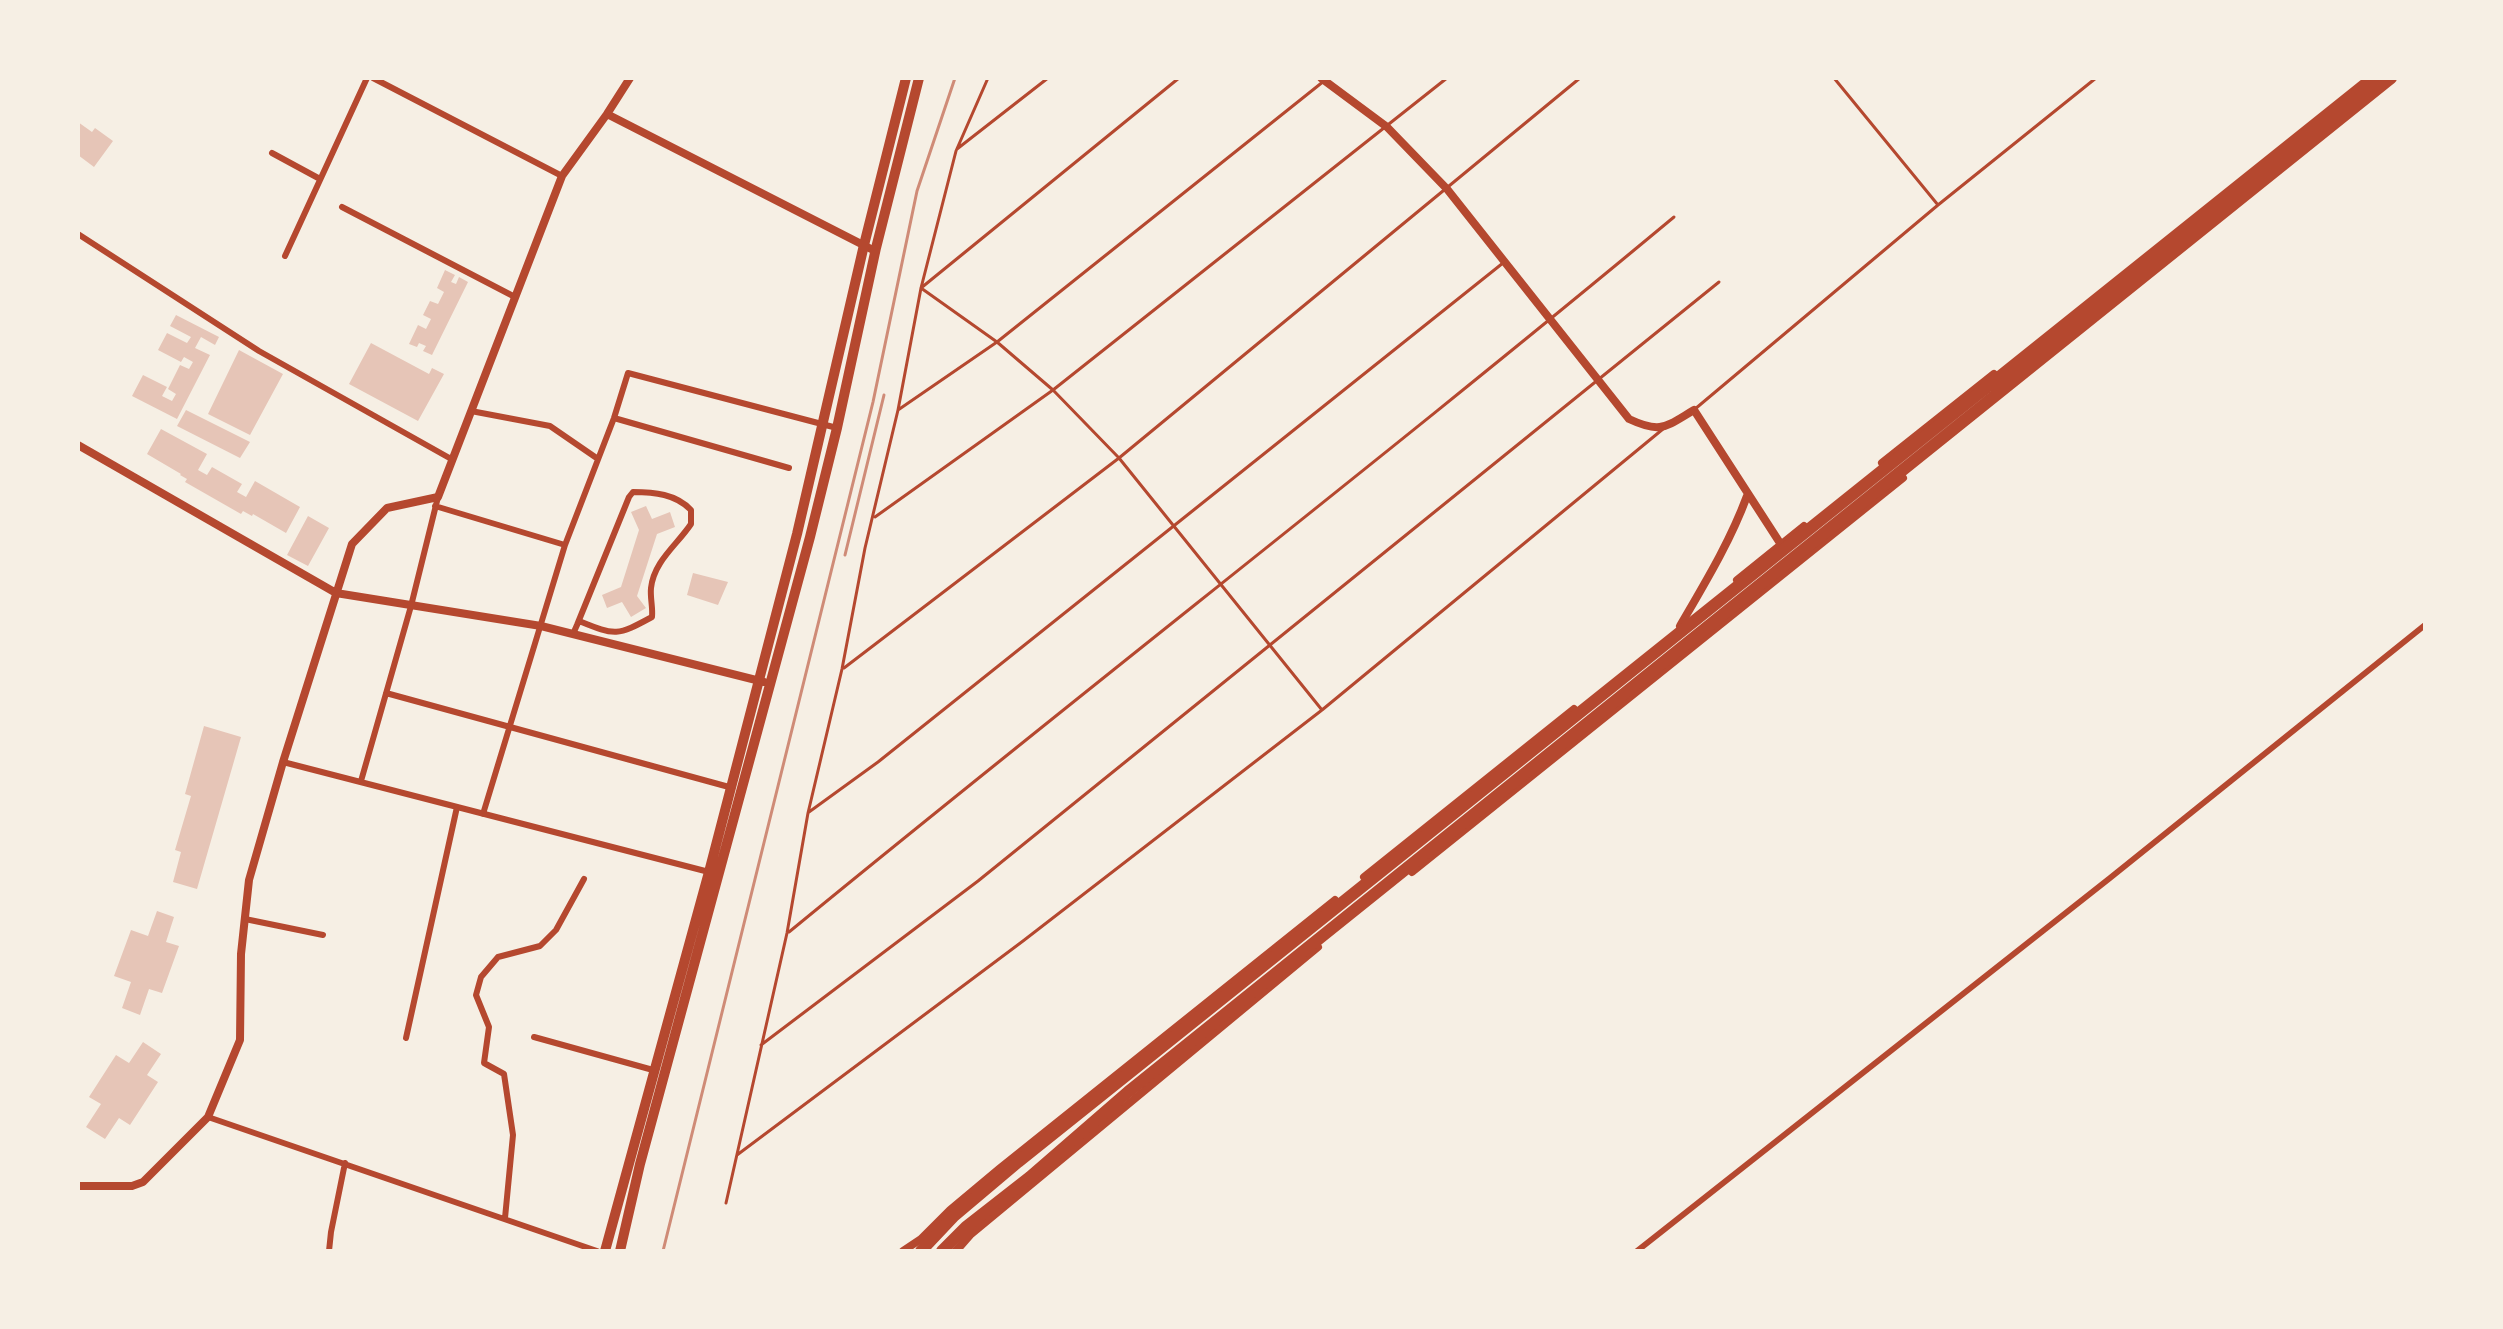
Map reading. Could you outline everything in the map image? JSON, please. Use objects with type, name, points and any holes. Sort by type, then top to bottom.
[{"type":"highway","points":[[920,1247],[1018,1162],[2373,78]]},
{"type":"highway","points":[[942,1251],[966,1227],[1128,1092],[2392,78]]},
{"type":"main road","points":[[605,1251],[709,872],[722,843],[729,787],[797,534],[864,245],[906,78]]},
{"type":"main road","points":[[621,1251],[640,1164],[722,843],[771,683],[837,428],[875,250],[919,78]]},
{"type":"street","points":[[285,256],[367,78]]},
{"type":"street","points":[[373,78],[562,176]]},
{"type":"street","points":[[361,781],[411,606],[437,501],[471,411],[562,176],[608,114],[630,78]]},
{"type":"street","points":[[903,1251],[920,1247],[958,1203],[1105,1083],[2365,78]]},
{"type":"street","points":[[956,1251],[979,1227],[1278,979],[1694,646],[2392,78]]},
{"type":"street","points":[[1324,79],[1387,127],[1447,189],[1596,380],[1629,418],[1647,428],[1666,426],[1694,410],[1747,496],[1780,543]]},
{"type":"street","points":[[608,114],[875,250]]},
{"type":"street","points":[[272,153],[321,179]]},
{"type":"street","points":[[342,207],[515,297]]},
{"type":"street","points":[[78,234],[259,351],[453,460]]},
{"type":"street","points":[[483,814],[565,545],[614,418],[628,373],[837,428]]},
{"type":"street","points":[[471,411],[550,426],[598,459]]},
{"type":"street","points":[[614,418],[789,468]]},
{"type":"street","points":[[78,445],[336,594],[541,626],[771,683]]},
{"type":"street","points":[[573,634],[633,492],[654,492],[682,501],[691,510],[691,524],[684,535],[669,548],[654,574],[651,586],[652,617],[624,632],[607,632],[579,621]]},
{"type":"street","points":[[1680,626],[1718,560],[1747,496]]},
{"type":"street","points":[[78,1186],[132,1186],[143,1182],[208,1117],[240,1040],[241,954],[249,880],[283,762],[352,544],[387,508],[437,501],[565,545]]},
{"type":"street","points":[[1637,1251],[2119,871],[2425,625]]},
{"type":"street","points":[[1680,626],[1694,646]]},
{"type":"street","points":[[386,693],[729,787]]},
{"type":"street","points":[[283,762],[709,872]]},
{"type":"street","points":[[406,1038],[458,807]]},
{"type":"street","points":[[505,1218],[513,1135],[504,1074],[484,1063],[489,1027],[476,994],[481,977],[498,957],[540,946],[556,930],[584,879]]},
{"type":"street","points":[[245,919],[323,935]]},
{"type":"street","points":[[534,1037],[653,1070]]},
{"type":"street","points":[[208,1117],[597,1251]]},
{"type":"street","points":[[329,1251],[345,1163]]},
{"type":"street","points":[[920,1247],[929,1251]]},
{"type":"lane","points":[[726,1203],[787,933],[808,813],[842,669],[865,548],[898,410],[921,288],[956,151],[988,78]]},
{"type":"lane","points":[[956,151],[1048,78]]},
{"type":"lane","points":[[921,288],[1179,78]]},
{"type":"lane","points":[[874,518],[1053,390],[1447,78]]},
{"type":"lane","points":[[842,669],[1119,458],[1580,78]]},
{"type":"lane","points":[[1834,78],[1938,205]]},
{"type":"lane","points":[[1694,410],[1938,205],[2096,78]]},
{"type":"lane","points":[[898,410],[997,342],[1324,79]]},
{"type":"lane","points":[[787,933],[1551,320],[1674,218]]},
{"type":"lane","points":[[808,813],[878,762],[1505,261]]},
{"type":"lane","points":[[761,1045],[978,881],[1719,282]]},
{"type":"lane","points":[[921,288],[997,342],[1053,390],[1119,458],[1322,710]]},
{"type":"lane","points":[[737,1155],[1023,941],[1322,710],[1666,426]]},
{"type":"building","points":[[78,122],[92,132],[95,128],[113,141],[94,167],[78,155]]},
{"type":"building","points":[[445,270],[455,275],[451,282],[456,284],[459,277],[468,282],[432,355],[423,351],[426,346],[419,343],[417,347],[409,344],[418,325],[426,329],[431,319],[423,315],[430,301],[438,304],[444,292],[437,288]]},
{"type":"building","points":[[176,315],[219,337],[215,345],[201,337],[195,348],[210,355],[177,419],[132,396],[143,375],[167,387],[162,396],[172,401],[176,394],[168,389],[180,365],[189,369],[193,362],[184,357],[181,362],[158,350],[167,333],[187,343],[191,337],[170,326]]},
{"type":"building","points":[[371,343],[429,374],[432,368],[444,374],[418,421],[349,384]]},
{"type":"building","points":[[239,350],[283,374],[250,435],[208,414]]},
{"type":"building","points":[[186,410],[250,442],[240,458],[177,426]]},
{"type":"building","points":[[161,429],[207,454],[198,470],[207,475],[212,467],[242,484],[237,492],[246,497],[255,481],[300,507],[286,533],[253,514],[252,516],[243,511],[241,514],[185,482],[187,479],[181,474],[147,454]]},
{"type":"building","points":[[646,506],[652,519],[670,512],[675,527],[657,534],[637,596],[646,608],[631,617],[622,602],[607,608],[602,595],[621,587],[639,530],[631,512]]},
{"type":"building","points":[[308,516],[329,528],[308,566],[287,555]]},
{"type":"building","points":[[693,573],[728,582],[718,605],[687,595]]},
{"type":"building","points":[[204,726],[241,737],[197,889],[173,882],[181,852],[175,850],[191,796],[185,794]]},
{"type":"building","points":[[157,911],[174,917],[166,942],[179,946],[162,993],[149,989],[140,1015],[122,1008],[131,982],[114,976],[131,930],[148,936]]},
{"type":"building","points":[[143,1042],[161,1054],[147,1075],[158,1082],[130,1125],[119,1118],[105,1139],[86,1127],[101,1104],[89,1097],[116,1055],[129,1063]]},
{"type":"railway","points":[[663,1251],[873,402],[917,191],[955,78]]},
{"type":"railway","points":[[845,555],[884,395]]}]
